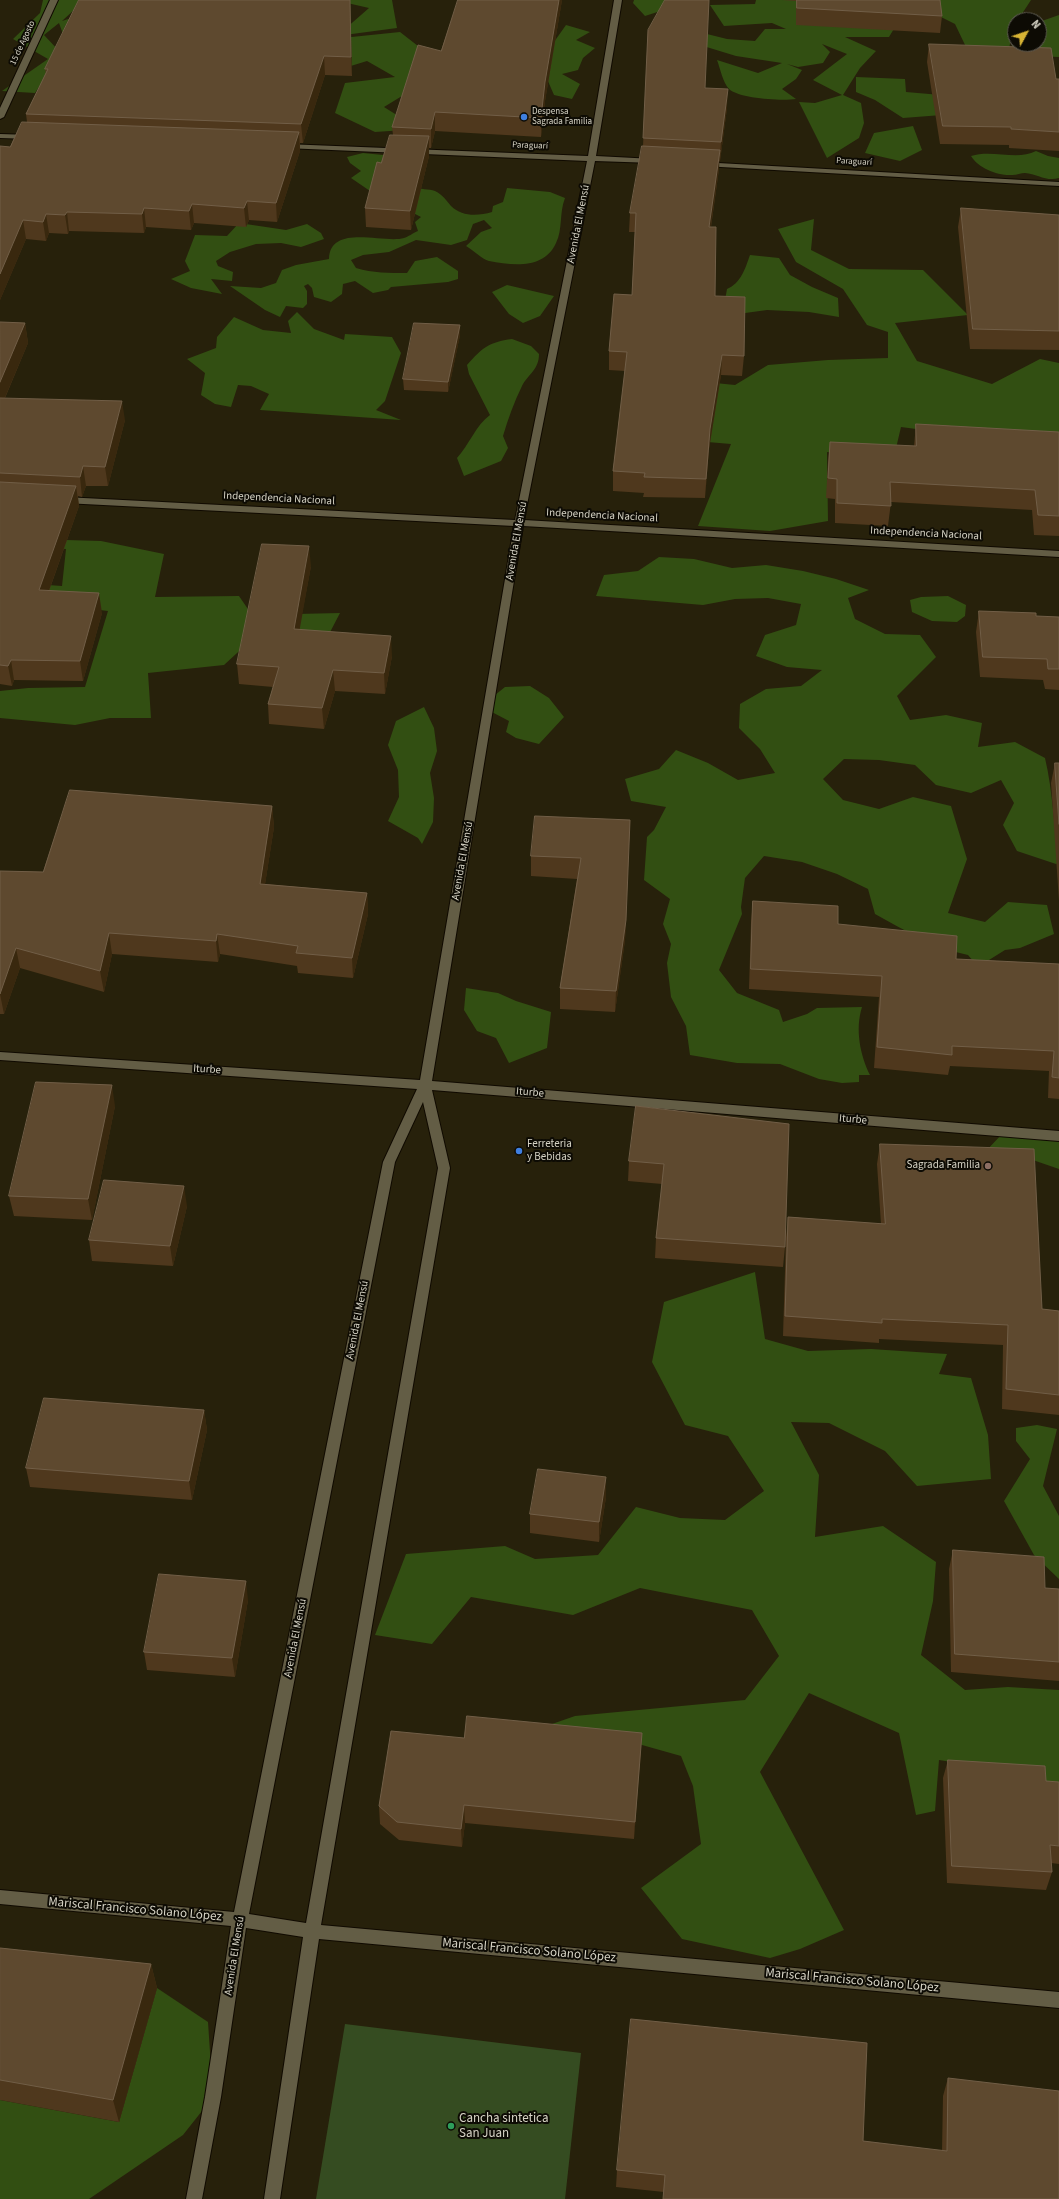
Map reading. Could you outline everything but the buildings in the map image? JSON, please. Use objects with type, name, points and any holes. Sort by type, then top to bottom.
[{"type":"street","name":"15 de Agosto","points":[[0,117],[54,0]]},
{"type":"street","name":"Avenida El Mensú","points":[[194,2199],[213,2097],[240,1920],[389,1162],[425,1085],[519,523],[592,158],[618,0]]},
{"type":"street","points":[[0,136],[40,137]]},
{"type":"street","name":"Paraguarí","points":[[276,146],[663,162]]},
{"type":"street","name":"Paraguarí","points":[[695,164],[1059,184]]},
{"type":"street","name":"Independencia Nacional","points":[[56,500],[519,523],[1059,554]]},
{"type":"street","name":"Iturbe","points":[[0,1056],[425,1085],[1059,1136]]},
{"type":"street","name":"Avenida El Mensú","points":[[272,2199],[312,1931],[444,1168],[425,1085]]},
{"type":"street","name":"Mariscal Francisco Solano López","points":[[0,1897],[240,1920],[312,1931],[1059,2000]]},
{"type":"green space","points":[[43,0],[79,0],[74,10],[62,21],[81,15],[332,39],[400,32],[427,53],[415,88],[384,107],[419,129],[375,132],[335,113],[345,83],[395,77],[367,61],[341,69],[63,34],[59,23],[44,35],[61,53],[35,93],[2,91],[48,59],[13,39],[40,13]]},
{"type":"green space","points":[[334,0],[392,0],[397,28],[337,36],[369,8]]},
{"type":"green space","points":[[634,0],[669,0],[676,6],[645,16],[633,3]]},
{"type":"green space","points":[[756,0],[1031,0],[1023,12],[1007,12],[1007,52],[1008,52],[1007,58],[966,47],[955,24],[927,10],[898,22],[889,37],[845,37],[876,51],[860,68],[843,95],[861,103],[864,123],[859,138],[827,158],[799,102],[815,103],[842,95],[813,80],[847,54],[822,44],[830,52],[823,63],[798,67],[787,64],[802,70],[796,79],[782,89],[796,99],[781,100],[751,97],[729,89],[723,79],[717,60],[758,73],[782,63],[736,56],[700,45],[703,33],[727,39],[755,41],[765,29],[786,29],[772,23],[724,26],[710,5],[755,4]]},
{"type":"green space","points":[[1059,15],[1059,57],[1009,55],[1010,52],[1047,52],[1047,19]]},
{"type":"green space","points":[[566,25],[590,32],[576,40],[595,48],[583,58],[578,70],[562,74],[580,84],[572,99],[554,95],[544,72],[549,49]]},
{"type":"green space","points":[[856,77],[905,79],[906,92],[941,95],[942,115],[903,118],[875,100],[856,92]]},
{"type":"green space","points":[[913,126],[922,150],[900,161],[865,153],[874,133]]},
{"type":"green space","points":[[1036,151],[1048,156],[1059,158],[1059,178],[1050,179],[1025,173],[1007,175],[995,173],[983,168],[971,156],[979,154],[1021,155]]},
{"type":"green space","points":[[363,153],[393,156],[414,188],[435,191],[455,210],[465,214],[476,215],[492,212],[493,206],[503,202],[507,188],[550,192],[565,198],[562,209],[560,232],[556,243],[551,252],[536,262],[527,264],[507,264],[489,261],[466,246],[481,232],[492,228],[484,220],[473,224],[467,240],[451,245],[416,240],[389,252],[363,255],[351,260],[356,268],[362,270],[407,273],[415,261],[437,257],[458,271],[458,279],[448,282],[391,287],[388,290],[373,293],[355,281],[343,284],[342,294],[331,302],[314,297],[312,288],[308,284],[304,286],[307,291],[307,304],[303,308],[286,306],[280,317],[265,310],[230,286],[261,288],[276,283],[282,270],[296,265],[329,259],[332,248],[338,241],[348,238],[359,237],[395,239],[406,237],[418,231],[415,222],[421,217],[370,191],[351,178],[361,171],[350,163],[347,157]]},
{"type":"green space","points":[[814,219],[811,250],[849,269],[923,270],[968,315],[895,323],[917,361],[992,384],[1040,359],[1059,363],[1059,448],[901,427],[893,461],[827,452],[828,521],[770,531],[698,526],[731,444],[672,439],[655,377],[735,385],[768,365],[828,360],[888,358],[888,332],[867,325],[843,289],[796,262],[778,229]]},
{"type":"green space","points":[[239,223],[286,230],[307,224],[321,233],[324,239],[301,247],[281,243],[256,244],[230,252],[216,261],[218,266],[233,272],[232,281],[211,279],[222,294],[191,288],[171,279],[190,271],[185,261],[195,235],[227,236]]},
{"type":"green space","points":[[750,255],[779,258],[790,275],[812,287],[838,298],[839,317],[809,312],[767,310],[738,314],[724,306],[727,289],[739,279]]},
{"type":"green space","points":[[507,285],[554,296],[540,316],[523,323],[509,314],[492,292]]},
{"type":"green space","points":[[297,312],[314,329],[344,340],[345,334],[392,337],[401,353],[385,401],[376,410],[401,420],[260,410],[269,394],[251,386],[238,385],[231,407],[215,404],[201,395],[205,373],[187,359],[216,348],[217,337],[234,317],[263,330],[291,333],[288,321]]},
{"type":"green space","points":[[512,339],[531,346],[539,354],[539,359],[535,368],[522,386],[507,423],[503,436],[508,448],[501,461],[464,476],[457,458],[481,424],[490,415],[469,374],[467,365],[486,347],[497,342]]},
{"type":"green space","points":[[31,539],[101,541],[164,554],[155,597],[239,596],[252,615],[340,613],[327,638],[249,642],[224,665],[148,673],[151,718],[110,718],[75,725],[0,718],[0,691],[28,688],[85,687],[108,611],[35,602],[6,582],[62,586],[66,549],[27,547]]},
{"type":"green space","points":[[659,557],[694,559],[732,568],[766,565],[803,571],[836,579],[869,590],[848,598],[855,619],[885,634],[920,635],[936,657],[897,696],[910,720],[946,715],[982,723],[978,747],[1015,742],[1045,758],[1052,797],[1059,863],[1056,864],[1017,851],[1003,825],[1014,803],[1001,780],[971,793],[936,785],[915,765],[879,760],[844,759],[823,779],[843,800],[879,809],[913,797],[951,806],[967,859],[948,913],[985,922],[1008,902],[1047,905],[1054,934],[1020,948],[1005,950],[989,960],[974,962],[968,955],[944,948],[909,933],[875,914],[868,889],[837,874],[802,862],[764,856],[745,878],[741,907],[742,914],[719,970],[737,993],[779,1010],[783,1022],[807,1014],[817,1008],[862,1007],[859,1024],[860,1042],[866,1067],[870,1075],[859,1075],[859,1082],[842,1083],[819,1079],[780,1064],[737,1063],[690,1055],[686,1026],[671,997],[667,963],[671,944],[663,924],[670,899],[644,880],[647,837],[654,830],[666,807],[631,801],[625,779],[659,769],[676,750],[708,763],[738,780],[775,773],[760,749],[739,728],[740,704],[766,689],[801,686],[822,670],[787,667],[756,656],[765,635],[796,625],[801,604],[768,598],[735,599],[703,605],[596,596],[604,575],[638,571]]},
{"type":"green space","points":[[948,596],[966,605],[965,616],[957,622],[932,621],[912,612],[910,600],[921,597]]},
{"type":"green space","points":[[530,686],[549,698],[564,717],[539,744],[516,738],[506,732],[509,721],[488,710],[490,699],[505,687]]},
{"type":"green space","points":[[424,707],[434,728],[437,751],[430,773],[434,798],[433,822],[422,844],[418,838],[388,821],[399,797],[398,770],[388,745],[396,721]]},
{"type":"green space","points":[[466,988],[498,993],[516,1001],[551,1012],[547,1048],[509,1063],[496,1038],[477,1031],[464,1010]]},
{"type":"green space","points":[[1002,1134],[1059,1136],[1059,1169],[1027,1158],[985,1152]]},
{"type":"green space","points":[[755,1272],[765,1339],[808,1351],[871,1349],[947,1354],[939,1374],[971,1378],[988,1435],[991,1479],[917,1486],[885,1451],[829,1423],[791,1422],[819,1475],[815,1537],[883,1526],[936,1562],[933,1601],[921,1655],[965,1690],[1008,1687],[1059,1690],[1059,1795],[990,1768],[939,1760],[935,1811],[916,1815],[899,1733],[809,1693],[760,1772],[844,1930],[800,1949],[770,1958],[682,1939],[641,1888],[701,1844],[693,1786],[681,1756],[642,1745],[576,1738],[552,1724],[575,1716],[745,1700],[779,1656],[752,1610],[640,1588],[573,1615],[471,1597],[432,1644],[375,1635],[406,1554],[505,1546],[535,1559],[598,1555],[636,1507],[680,1518],[725,1520],[764,1491],[728,1436],[685,1425],[652,1362],[664,1302]]},
{"type":"green space","points":[[1037,1425],[1057,1429],[1043,1486],[1059,1516],[1059,1579],[1034,1555],[1004,1501],[1030,1459],[1016,1441],[1016,1428]]},
{"type":"green space","points":[[157,1988],[208,2022],[213,2097],[183,2135],[89,2199],[0,2199],[0,2100],[119,2122]]},
{"type":"green space","name":"Cancha sintetica San Juan","points":[[345,2024],[581,2053],[565,2199],[316,2199]]},
{"type":"place","name":"Despensa Sagrada Familia","points":[[524,117]]},
{"type":"place","name":"Ferreteria y Bebidas","points":[[519,1151]]},
{"type":"place","name":"Sagrada Familia","points":[[988,1166]]},
{"type":"place","name":"Cancha sintetica San Juan","points":[[451,2126]]}]
